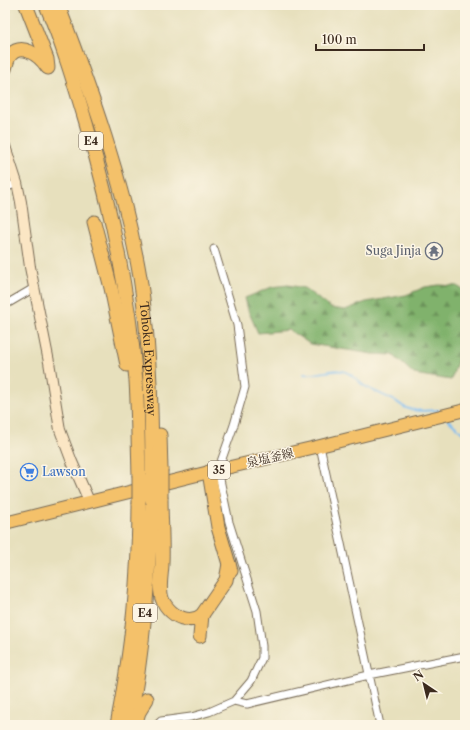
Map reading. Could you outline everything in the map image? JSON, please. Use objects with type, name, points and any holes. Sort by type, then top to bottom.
[{"type":"highway","points":[[5,69],[9,57],[22,50],[28,50],[39,57],[48,68],[47,59],[26,5]]},
{"type":"highway","name":"Tohoku Expressway","points":[[46,5],[67,62],[82,110],[101,176],[111,218],[123,281],[133,352],[136,381],[138,440],[151,472]]},
{"type":"highway","name":"Tohoku Expressway","points":[[58,5],[77,54],[108,147],[126,211],[140,277],[149,354],[151,472],[148,571],[139,664],[128,725]]},
{"type":"highway","points":[[94,222],[111,288],[130,382],[138,440]]},
{"type":"highway","points":[[200,636],[204,619],[226,580],[229,564],[218,527],[213,471]]},
{"type":"highway","points":[[151,472],[150,501],[162,562],[161,594],[168,609],[176,616],[190,620],[199,618],[204,619]]},
{"type":"highway","name":"Tohoku Expressway","points":[[117,725],[127,663],[139,532],[150,501]]},
{"type":"highway","points":[[135,725],[139,712],[147,699]]},
{"type":"main road","name":"泉塩釜線","points":[[5,523],[465,410]]},
{"type":"street","points":[[5,146],[17,183],[21,202],[34,288],[49,362],[60,430],[89,502]]},
{"type":"street","points":[[5,188],[17,183]]},
{"type":"street","points":[[157,725],[161,721],[191,717],[209,712],[234,701],[251,681],[262,658],[262,646],[257,612],[213,471],[234,425],[245,387],[237,326],[214,249]]},
{"type":"street","points":[[5,305],[34,288]]},
{"type":"street","points":[[320,446],[380,725]]},
{"type":"street","points":[[234,701],[247,704],[369,675],[465,656]]},
{"type":"green space","points":[[288,285],[304,288],[331,308],[345,310],[366,302],[406,295],[425,287],[439,285],[457,286],[465,291],[465,338],[451,380],[414,374],[393,355],[372,354],[310,344],[289,330],[258,333],[248,310],[245,298],[272,287]]},
{"type":"waterway","points":[[304,374],[314,374],[337,370],[346,372],[366,387],[408,409],[425,411],[438,410],[440,412]]},
{"type":"waterway","points":[[447,419],[465,435]]},
{"type":"place","name":"Suga Jinja","points":[[434,251]]},
{"type":"place","name":"Lawson","points":[[29,472]]}]
